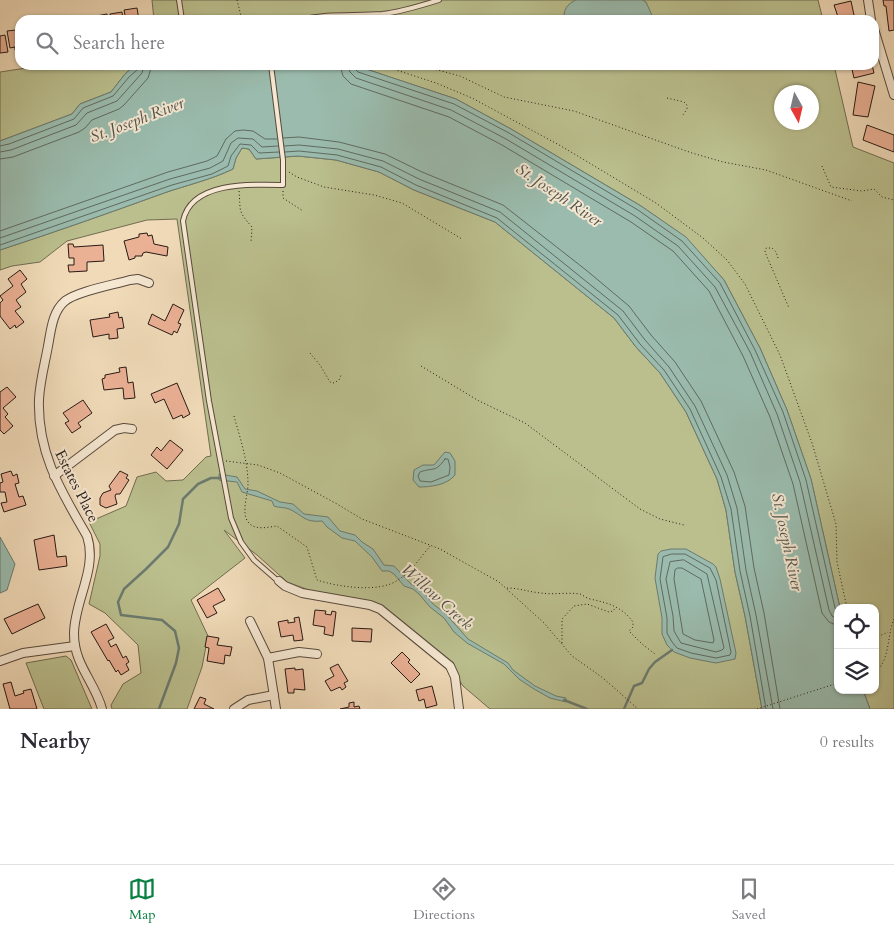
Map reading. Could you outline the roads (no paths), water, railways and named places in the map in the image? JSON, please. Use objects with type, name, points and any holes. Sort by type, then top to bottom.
[{"type":"street","points":[[868,0],[871,15]]},
{"type":"street","points":[[879,46],[894,95]]},
{"type":"street","name":"Estates Place","points":[[102,709],[80,664],[75,646],[75,624],[90,562],[90,545],[46,459],[40,431],[39,397],[54,319],[58,310],[66,301],[77,295],[130,280],[150,283]]},
{"type":"street","points":[[54,476],[115,430],[132,429]]},
{"type":"street","points":[[279,582],[302,593],[370,605],[380,609],[450,666],[454,672],[459,709]]},
{"type":"street","points":[[250,621],[268,658],[276,709]]},
{"type":"street","points":[[0,661],[23,653],[75,646]]},
{"type":"street","points":[[268,658],[299,652],[317,654]]},
{"type":"street","points":[[234,709],[248,700],[274,695]]},
{"type":"lane","points":[[179,0],[181,15]]},
{"type":"lane","points":[[326,15],[383,14],[414,8],[439,0]]},
{"type":"lane","points":[[271,70],[283,160],[283,185],[260,184],[215,191],[194,200],[185,212],[183,221],[201,350],[231,518],[241,542],[254,560],[279,582]]},
{"type":"water","points":[[576,0],[642,0],[646,2],[652,15],[564,15],[570,3]]},
{"type":"water","name":"St. Joseph River","points":[[129,70],[369,70],[456,99],[511,129],[641,206],[686,237],[724,280],[760,348],[787,410],[811,479],[839,604],[834,604],[834,694],[864,694],[870,709],[762,709],[735,572],[726,510],[717,479],[686,412],[660,373],[636,347],[614,318],[495,222],[414,190],[379,172],[336,160],[298,156],[256,159],[249,149],[242,148],[236,158],[233,169],[224,173],[0,250],[0,141],[72,114],[80,104],[111,92]]},
{"type":"water","points":[[445,452],[450,453],[455,461],[455,475],[448,481],[434,486],[419,487],[413,480],[414,470],[423,465],[434,465]]},
{"type":"water","points":[[219,474],[237,477],[245,489],[257,491],[280,502],[293,504],[304,514],[328,517],[340,531],[355,535],[373,549],[384,565],[394,566],[411,584],[421,589],[433,604],[446,614],[468,639],[508,663],[513,670],[535,686],[556,696],[566,698],[566,702],[550,698],[534,689],[519,679],[504,664],[467,643],[454,632],[444,618],[430,607],[419,594],[413,589],[404,586],[394,574],[389,571],[382,571],[372,557],[355,541],[342,538],[322,521],[307,520],[289,509],[274,506],[272,501],[242,492],[237,482],[219,480]]},
{"type":"water","points":[[0,537],[15,564],[7,590],[0,593]]},
{"type":"water","points":[[686,549],[716,567],[736,653],[735,659],[716,663],[690,658],[674,652],[667,645],[662,634],[662,618],[655,578],[658,554],[661,551]]},
{"type":"waterway","name":"Willow Creek","points":[[159,709],[176,663],[179,648],[175,631],[162,620],[121,615],[118,602],[124,589],[168,547],[179,524],[183,499],[198,484],[211,478],[222,478]]},
{"type":"waterway","name":"Willow Creek","points":[[624,709],[634,686],[642,683],[655,662],[672,650]]},
{"type":"waterway","name":"Willow Creek","points":[[564,700],[587,709]]}]
